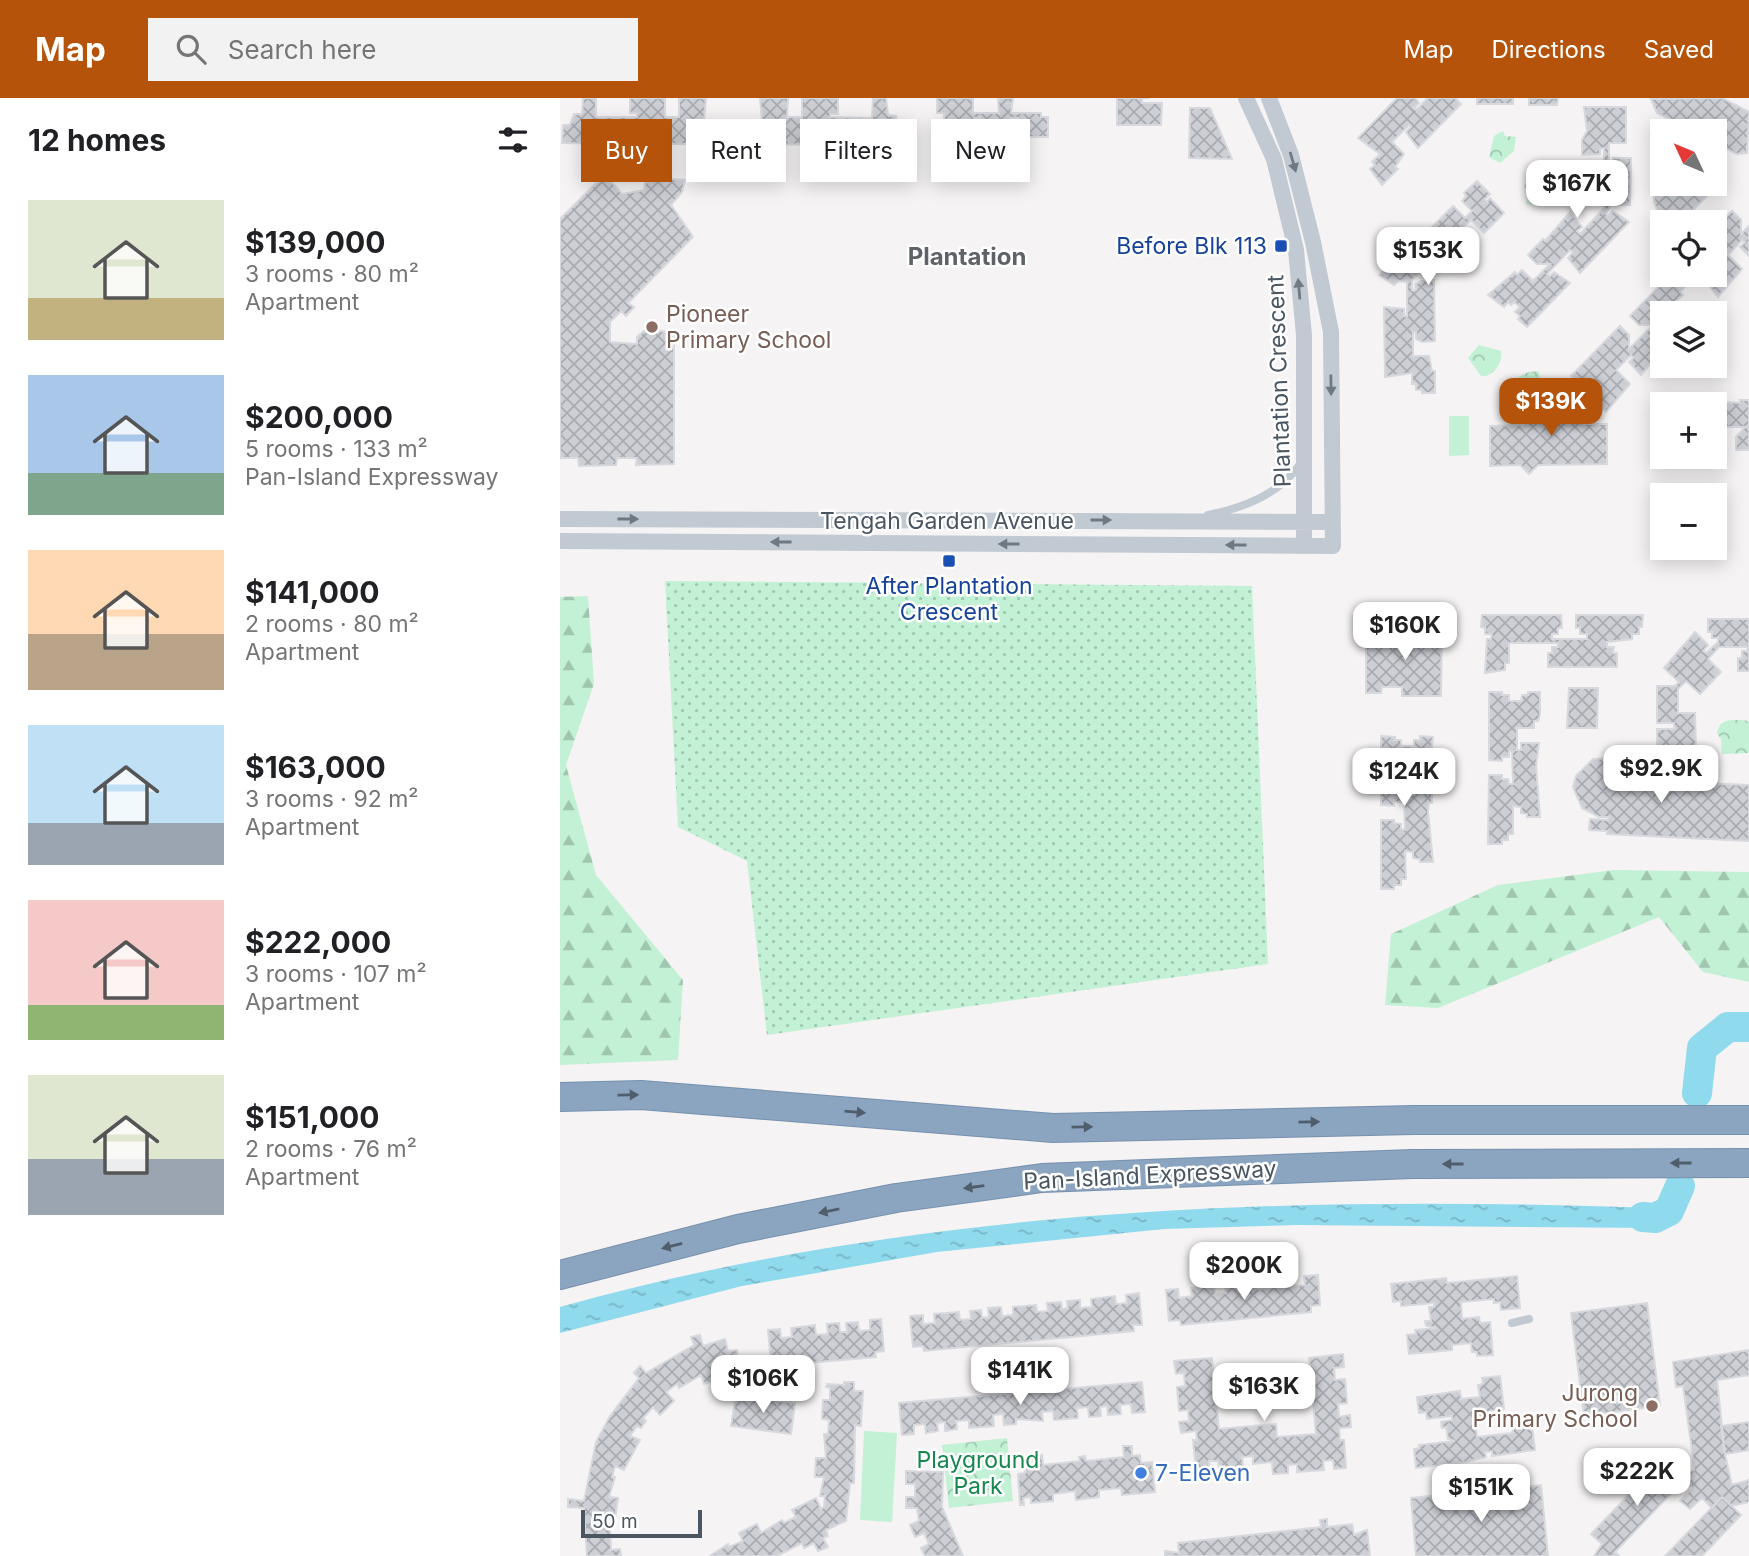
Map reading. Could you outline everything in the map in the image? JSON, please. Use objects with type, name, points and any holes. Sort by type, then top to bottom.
[{"type":"highway","name":"Pan-Island Expressway","points":[[560,1097],[641,1095],[1054,1128],[1413,1120],[1749,1120]]},
{"type":"highway","name":"Pan-Island Expressway","points":[[560,1275],[738,1229],[896,1198],[1042,1178],[1412,1164],[1749,1163]]},
{"type":"street","name":"Plantation Crescent","points":[[1246,98],[1274,159],[1296,250],[1304,335],[1304,546]]},
{"type":"street","name":"Plantation Crescent","points":[[1269,98],[1294,167],[1331,332],[1333,546]]},
{"type":"street","name":"Tengah Garden Avenue","points":[[560,519],[1332,522]]},
{"type":"street","name":"Tengah Garden Avenue","points":[[560,541],[1333,546]]},
{"type":"lane","points":[[1188,520],[1230,511],[1262,496],[1291,478],[1306,455]]},
{"type":"lane","points":[[1512,1323],[1529,1319]]},
{"type":"green space","points":[[1503,131],[1505,136],[1516,137],[1514,151],[1500,163],[1489,157],[1494,136]]},
{"type":"green space","points":[[1542,166],[1547,168],[1556,187],[1538,205],[1526,204],[1529,195],[1524,186],[1532,172]]},
{"type":"green space","points":[[1479,345],[1501,351],[1498,366],[1486,376],[1481,376],[1468,358]]},
{"type":"green space","points":[[1538,371],[1542,383],[1524,396],[1510,391],[1521,376]]},
{"type":"green space","points":[[1449,416],[1469,416],[1469,455],[1449,456]]},
{"type":"green space","points":[[665,581],[1252,586],[1268,964],[767,1035],[747,861],[678,827]]},
{"type":"green space","points":[[588,596],[594,684],[566,765],[596,875],[683,980],[678,1060],[560,1065],[560,597]]},
{"type":"green space","points":[[1729,720],[1749,721],[1749,753],[1722,754],[1721,739],[1717,733],[1720,725]]},
{"type":"green space","points":[[1614,870],[1749,872],[1749,982],[1703,972],[1659,917],[1438,1008],[1385,1005],[1391,934],[1498,885]]},
{"type":"green space","points":[[864,1431],[897,1433],[892,1522],[860,1520]]},
{"type":"green space","name":"Playground Park","points":[[1007,1438],[1013,1501],[949,1508],[942,1445]]},
{"type":"water","points":[[1688,1200],[1676,1218],[1657,1228],[1296,1225],[1164,1229],[937,1252],[742,1286],[560,1333],[560,1307],[695,1274],[830,1248],[966,1228],[1103,1215],[1241,1207],[1517,1204],[1655,1208],[1663,1201]]},
{"type":"building","points":[[583,98],[596,98],[596,117],[637,117],[637,113],[630,113],[630,98],[665,98],[665,117],[679,117],[679,98],[706,98],[704,119],[686,119],[686,144],[672,144],[672,119],[581,119],[581,143],[562,143],[563,125],[570,125],[574,114],[582,114]]},
{"type":"building","points":[[760,98],[788,98],[787,117],[802,117],[802,98],[838,98],[838,114],[830,114],[830,117],[872,118],[873,98],[886,98],[888,115],[896,116],[897,119],[800,119],[800,145],[786,144],[786,119],[762,119]]},
{"type":"building","points":[[937,98],[973,98],[973,113],[999,113],[998,98],[1013,98],[1011,113],[1041,113],[1041,117],[1048,117],[1048,137],[1030,137],[1030,119],[944,119],[944,113],[937,113]]},
{"type":"building","points":[[1117,98],[1142,98],[1142,103],[1162,103],[1161,125],[1117,125]]},
{"type":"building","points":[[1397,98],[1415,98],[1419,103],[1414,108],[1416,110],[1428,98],[1455,98],[1461,104],[1418,148],[1406,132],[1411,127],[1409,125],[1392,142],[1404,154],[1395,167],[1398,169],[1382,185],[1370,169],[1375,165],[1372,162],[1380,154],[1358,138]]},
{"type":"building","points":[[1477,98],[1513,98],[1513,104],[1477,104]]},
{"type":"building","points":[[1529,98],[1558,98],[1557,105],[1529,105]]},
{"type":"building","points":[[1722,98],[1749,112],[1747,153],[1737,154],[1727,149],[1727,119],[1669,119],[1657,113],[1651,99]]},
{"type":"building","points":[[1584,107],[1626,107],[1626,143],[1609,143],[1609,164],[1613,164],[1613,158],[1631,158],[1630,205],[1610,205],[1606,214],[1608,216],[1613,211],[1629,222],[1580,273],[1568,258],[1573,252],[1570,250],[1547,274],[1550,276],[1554,272],[1570,283],[1527,327],[1518,319],[1520,316],[1515,312],[1520,307],[1514,302],[1511,305],[1508,302],[1504,307],[1488,295],[1515,272],[1517,275],[1522,270],[1533,281],[1550,264],[1537,264],[1528,255],[1543,239],[1545,241],[1570,212],[1582,227],[1577,231],[1580,234],[1604,208],[1605,197],[1587,198],[1587,162],[1604,162],[1604,148],[1600,149],[1600,154],[1582,155],[1582,140],[1587,131]]},
{"type":"building","points":[[1190,108],[1210,108],[1232,159],[1189,158]]},
{"type":"building","name":"Pioneer Primary School","points":[[685,180],[682,192],[671,205],[693,237],[628,303],[634,307],[626,316],[621,311],[610,322],[610,342],[637,344],[637,337],[645,330],[674,332],[674,464],[636,465],[637,458],[617,458],[616,465],[579,466],[578,458],[560,458],[560,219],[597,182],[612,182],[622,194],[644,190],[645,182]]},
{"type":"building","points":[[1477,181],[1490,194],[1485,199],[1487,202],[1490,198],[1504,213],[1484,233],[1471,220],[1459,231],[1472,244],[1446,269],[1434,257],[1412,280],[1412,290],[1416,290],[1415,284],[1434,280],[1435,341],[1422,342],[1416,339],[1416,332],[1413,332],[1413,356],[1429,356],[1432,371],[1435,371],[1435,393],[1422,393],[1422,390],[1416,390],[1416,384],[1412,384],[1412,373],[1385,377],[1384,307],[1404,309],[1404,316],[1407,316],[1407,282],[1399,281],[1394,285],[1379,275],[1422,235],[1436,248],[1441,243],[1428,231],[1453,206],[1465,218],[1472,211],[1462,201],[1466,196],[1464,193]]},
{"type":"building","points":[[1654,196],[1707,196],[1693,210],[1657,210]]},
{"type":"building","points":[[1732,211],[1741,220],[1741,234],[1749,226],[1749,256],[1740,247],[1745,242],[1742,240],[1728,255],[1742,269],[1727,286],[1727,216]]},
{"type":"building","points":[[1658,287],[1685,287],[1680,292],[1683,295],[1676,301],[1650,301],[1650,325],[1639,325],[1630,316]]},
{"type":"building","points":[[1710,287],[1727,287],[1718,297]]},
{"type":"building","points":[[1620,326],[1629,335],[1629,349],[1650,328],[1650,364],[1641,375],[1629,362],[1633,358],[1631,355],[1616,370],[1630,384],[1606,412],[1594,397],[1599,392],[1590,384],[1587,388],[1582,384],[1580,386],[1571,376]]},
{"type":"building","points":[[1562,386],[1588,411],[1580,419],[1585,424],[1607,424],[1607,464],[1538,465],[1529,474],[1520,465],[1490,466],[1490,426],[1524,425]]},
{"type":"building","points":[[1749,400],[1749,450],[1736,450],[1736,437],[1745,427],[1727,427],[1727,402]]},
{"type":"building","points":[[1482,615],[1561,615],[1562,628],[1558,628],[1558,634],[1552,634],[1552,639],[1587,639],[1587,634],[1580,634],[1580,627],[1576,628],[1576,615],[1643,615],[1639,634],[1632,634],[1632,639],[1607,642],[1607,647],[1614,647],[1613,653],[1617,653],[1617,667],[1548,667],[1548,653],[1552,653],[1552,647],[1558,647],[1558,643],[1509,643],[1509,663],[1505,663],[1505,670],[1485,673],[1487,639],[1491,639],[1492,634],[1485,634],[1485,628],[1481,627]]},
{"type":"building","points":[[1708,619],[1749,619],[1749,671],[1738,671],[1738,658],[1742,658],[1742,651],[1748,651],[1747,647],[1719,647],[1708,659],[1721,672],[1700,694],[1686,681],[1678,689],[1678,713],[1695,713],[1696,750],[1657,754],[1657,729],[1674,729],[1674,723],[1657,723],[1657,686],[1675,686],[1679,682],[1664,668],[1695,632],[1708,645],[1703,651],[1706,653],[1718,642],[1718,638],[1712,638],[1712,632],[1708,632]]},
{"type":"building","points":[[1421,628],[1442,628],[1441,696],[1402,696],[1402,687],[1382,687],[1381,693],[1366,693],[1366,633],[1421,632]]},
{"type":"building","points":[[1569,688],[1598,688],[1597,728],[1567,728]]},
{"type":"building","points":[[1489,692],[1502,692],[1502,695],[1509,695],[1509,701],[1521,701],[1522,695],[1528,695],[1528,692],[1540,692],[1538,721],[1534,721],[1534,728],[1517,728],[1517,750],[1521,750],[1521,743],[1539,743],[1536,766],[1540,817],[1527,817],[1527,814],[1521,813],[1521,807],[1513,806],[1513,834],[1508,834],[1508,840],[1502,840],[1502,844],[1488,844],[1489,775],[1502,775],[1502,779],[1508,779],[1509,784],[1513,784],[1512,751],[1509,751],[1509,757],[1502,757],[1502,761],[1489,760]]},
{"type":"building","points":[[1381,736],[1401,740],[1401,746],[1414,746],[1414,740],[1420,740],[1420,736],[1433,737],[1430,766],[1427,766],[1427,773],[1410,773],[1409,795],[1414,795],[1413,788],[1432,788],[1432,803],[1429,803],[1428,811],[1433,862],[1420,862],[1420,859],[1413,858],[1413,852],[1405,851],[1406,879],[1401,879],[1401,885],[1394,885],[1394,889],[1381,889],[1381,820],[1394,820],[1394,823],[1401,824],[1401,829],[1405,830],[1404,796],[1401,796],[1401,802],[1394,802],[1394,806],[1381,805]]},
{"type":"building","points":[[1613,758],[1624,764],[1633,780],[1749,785],[1749,841],[1607,834],[1607,831],[1589,830],[1590,819],[1608,820],[1609,817],[1599,817],[1582,808],[1573,787],[1576,776],[1593,759]]},
{"type":"building","points":[[1318,1275],[1320,1305],[1311,1306],[1311,1312],[1181,1325],[1180,1320],[1169,1321],[1166,1290],[1178,1289],[1179,1298],[1192,1296],[1191,1288],[1214,1286],[1215,1294],[1226,1293],[1225,1285],[1238,1284],[1239,1292],[1246,1291],[1245,1282],[1257,1281],[1258,1289],[1269,1288],[1268,1280],[1293,1278],[1294,1286],[1305,1285],[1304,1276]]},
{"type":"building","points":[[1517,1276],[1520,1308],[1501,1310],[1500,1302],[1494,1303],[1494,1299],[1461,1302],[1462,1319],[1479,1317],[1480,1323],[1490,1322],[1493,1355],[1477,1356],[1477,1352],[1472,1352],[1471,1343],[1452,1345],[1452,1350],[1409,1354],[1407,1335],[1416,1334],[1415,1330],[1436,1328],[1426,1326],[1425,1321],[1431,1321],[1429,1307],[1434,1307],[1434,1303],[1401,1306],[1401,1301],[1393,1302],[1391,1284],[1446,1278],[1447,1283]]},
{"type":"building","points":[[1139,1293],[1142,1325],[1133,1325],[1134,1331],[924,1351],[923,1346],[913,1347],[910,1316],[923,1315],[923,1324],[935,1323],[934,1314],[959,1312],[960,1320],[971,1319],[970,1311],[981,1310],[982,1318],[989,1317],[988,1308],[1001,1307],[1002,1316],[1013,1315],[1013,1307],[1036,1305],[1037,1312],[1048,1311],[1047,1303],[1061,1302],[1062,1309],[1068,1308],[1067,1301],[1080,1300],[1080,1308],[1092,1307],[1091,1299],[1115,1296],[1116,1304],[1127,1303],[1126,1295]]},
{"type":"building","points":[[1647,1303],[1660,1406],[1584,1416],[1571,1313]]},
{"type":"building","points":[[881,1319],[884,1351],[875,1352],[876,1357],[784,1365],[783,1361],[771,1362],[768,1330],[780,1329],[781,1338],[792,1337],[791,1328],[815,1325],[816,1335],[828,1334],[827,1324],[839,1323],[840,1332],[847,1332],[846,1323],[858,1322],[859,1331],[870,1330],[870,1320]]},
{"type":"building","points":[[700,1335],[703,1346],[725,1339],[728,1351],[737,1350],[739,1368],[721,1371],[723,1378],[704,1384],[701,1375],[679,1388],[677,1384],[666,1392],[674,1401],[660,1415],[653,1407],[643,1418],[646,1421],[641,1428],[637,1426],[630,1436],[640,1440],[624,1470],[615,1466],[612,1477],[615,1477],[609,1497],[618,1498],[615,1519],[606,1518],[606,1529],[610,1529],[611,1550],[620,1549],[621,1556],[587,1556],[584,1508],[568,1507],[568,1499],[584,1501],[596,1442],[610,1416],[639,1378],[634,1373],[640,1366],[646,1373],[694,1345],[691,1337]]},
{"type":"building","points":[[1749,1350],[1749,1375],[1717,1380],[1725,1454],[1732,1485],[1749,1480],[1749,1502],[1732,1506],[1722,1497],[1712,1508],[1702,1498],[1690,1509],[1680,1501],[1692,1488],[1680,1474],[1694,1470],[1683,1386],[1676,1387],[1673,1362]]},
{"type":"building","points":[[1343,1354],[1344,1367],[1334,1368],[1335,1380],[1345,1379],[1347,1403],[1338,1404],[1339,1417],[1350,1415],[1351,1427],[1339,1428],[1340,1440],[1344,1440],[1346,1468],[1334,1469],[1333,1460],[1323,1461],[1324,1470],[1297,1472],[1297,1464],[1288,1465],[1288,1473],[1273,1474],[1272,1462],[1253,1464],[1253,1456],[1242,1457],[1243,1466],[1219,1468],[1218,1461],[1209,1461],[1209,1470],[1196,1471],[1193,1440],[1197,1440],[1196,1431],[1181,1433],[1179,1422],[1189,1421],[1188,1410],[1179,1411],[1177,1387],[1185,1386],[1184,1373],[1176,1374],[1174,1361],[1212,1358],[1219,1429],[1276,1424],[1277,1437],[1316,1434],[1309,1358]]},
{"type":"building","points":[[1500,1376],[1504,1409],[1491,1411],[1492,1416],[1475,1419],[1477,1437],[1512,1433],[1516,1420],[1531,1418],[1535,1450],[1492,1456],[1492,1451],[1485,1452],[1486,1457],[1466,1462],[1416,1468],[1414,1449],[1420,1448],[1419,1445],[1455,1441],[1448,1439],[1446,1427],[1442,1428],[1441,1422],[1452,1420],[1452,1416],[1427,1419],[1426,1412],[1419,1413],[1417,1397],[1460,1391],[1461,1399],[1480,1397],[1478,1385],[1483,1384],[1482,1378]]},
{"type":"building","points":[[844,1382],[854,1382],[854,1391],[863,1391],[861,1426],[855,1425],[854,1483],[850,1483],[846,1521],[826,1530],[828,1536],[823,1538],[828,1547],[818,1551],[814,1543],[804,1548],[802,1543],[777,1556],[710,1556],[728,1544],[729,1547],[743,1541],[739,1533],[757,1524],[761,1533],[782,1520],[784,1523],[796,1517],[792,1510],[816,1498],[821,1509],[824,1507],[825,1496],[820,1496],[824,1477],[815,1477],[816,1458],[826,1458],[824,1434],[828,1434],[829,1420],[822,1419],[823,1400],[830,1400],[830,1388],[826,1387],[827,1384],[844,1385]]},
{"type":"building","points":[[1142,1382],[1145,1412],[1132,1413],[1131,1404],[1120,1405],[1121,1414],[1108,1415],[1107,1406],[1100,1407],[1101,1416],[1089,1417],[1088,1407],[1077,1408],[1078,1418],[1054,1420],[1053,1411],[1042,1412],[1043,1421],[1016,1419],[1016,1424],[1004,1425],[1003,1414],[993,1415],[994,1426],[969,1428],[969,1420],[956,1421],[957,1429],[945,1431],[945,1422],[937,1423],[938,1431],[926,1433],[925,1424],[914,1425],[914,1434],[902,1435],[899,1403]]},
{"type":"building","points":[[736,1395],[795,1403],[791,1434],[731,1426]]},
{"type":"building","points":[[1749,1422],[1749,1450],[1725,1454],[1721,1426]]},
{"type":"building","points":[[1123,1446],[1132,1446],[1132,1456],[1140,1455],[1141,1463],[1152,1462],[1155,1492],[1122,1495],[1121,1488],[1099,1490],[1099,1497],[1076,1500],[1075,1491],[1053,1494],[1053,1501],[1031,1503],[1031,1497],[1023,1498],[1024,1505],[1020,1505],[1018,1474],[1025,1473],[1024,1466],[1034,1465],[1033,1456],[1042,1455],[1043,1465],[1080,1461],[1079,1457],[1085,1456],[1086,1461],[1124,1457]]},
{"type":"building","points":[[1664,1458],[1685,1479],[1615,1552],[1619,1556],[1594,1556],[1602,1544],[1591,1534]]},
{"type":"building","points":[[906,1471],[943,1472],[942,1507],[963,1556],[925,1556],[921,1548],[929,1544],[924,1533],[915,1537],[910,1525],[919,1521],[917,1508],[906,1508],[906,1497],[915,1497],[915,1484],[906,1484]]},
{"type":"building","points":[[1541,1485],[1548,1556],[1416,1556],[1411,1498]]},
{"type":"building","points":[[1722,1497],[1741,1515],[1702,1556],[1665,1556]]},
{"type":"building","points":[[1327,1519],[1327,1527],[1352,1524],[1354,1535],[1367,1530],[1370,1556],[1165,1556],[1165,1551],[1179,1553],[1178,1543],[1321,1527],[1320,1520]]},
{"type":"waterway","points":[[1697,1093],[1702,1048],[1728,1027],[1749,1027]]},
{"type":"waterway","points":[[1643,1217],[1655,1218],[1669,1211],[1680,1186]]},
{"type":"place","name":"Before Blk 113","points":[[1281,246]]},
{"type":"place","name":"Pioneer Primary School","points":[[652,327]]},
{"type":"place","name":"After Plantation Crescent","points":[[949,561]]},
{"type":"place","name":"Jurong Primary School","points":[[1652,1406]]},
{"type":"place","name":"7-Eleven","points":[[1141,1473]]},
{"type":"district","name":"Plantation","points":[[967,256]]}]
